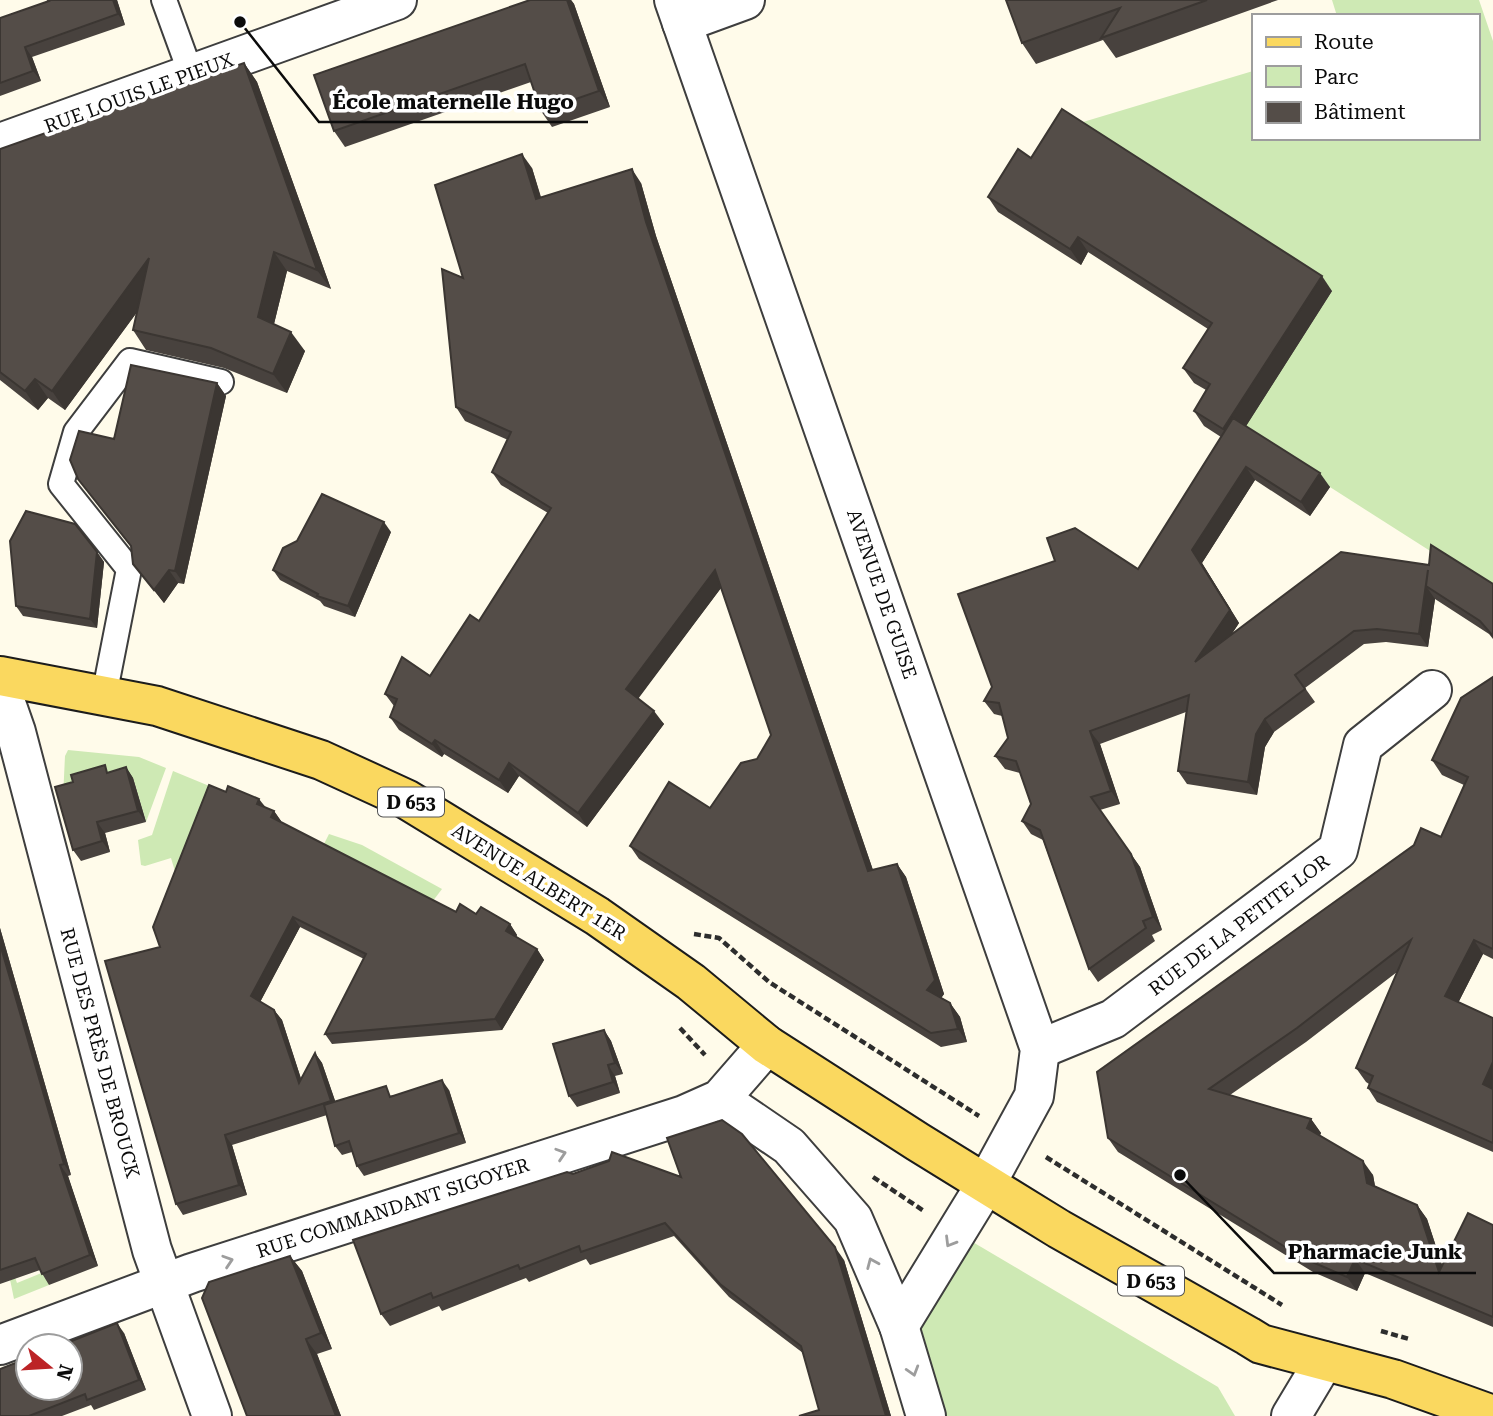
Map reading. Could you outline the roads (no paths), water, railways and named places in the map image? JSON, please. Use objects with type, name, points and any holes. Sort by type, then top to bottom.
[{"type":"main road","name":"AVENUE ALBERT 1ER","points":[[0,676],[157,706],[321,760],[406,799],[620,932],[691,982],[768,1045],[986,1184]]},
{"type":"main road","name":"D 653","points":[[986,1184],[1261,1344],[1452,1398],[1493,1415]]},
{"type":"street","name":"RUE LOUIS LE PIEUX","points":[[0,143],[397,0]]},
{"type":"street","points":[[678,11],[745,0]]},
{"type":"street","name":"AVENUE DE GUISE","points":[[678,11],[1040,1049],[1034,1096],[986,1184],[898,1326]]},
{"type":"street","name":"RUE DES PRÈS DE BROUCK","points":[[0,686],[16,732],[163,1283],[212,1416]]},
{"type":"street","name":"RUE DE LA PETITE LOR","points":[[1040,1049],[1113,1019],[1338,850],[1363,745],[1432,690]]},
{"type":"street","name":"RUE COMMANDANT SIGOYER","points":[[0,1345],[163,1283],[684,1115],[720,1099],[768,1045]]},
{"type":"street","points":[[720,1099],[789,1146],[853,1219],[898,1326],[926,1416]]},
{"type":"street","points":[[1292,1416],[1324,1360]]},
{"type":"lane","points":[[164,0],[191,74]]},
{"type":"lane","points":[[104,696],[129,569],[61,484],[76,432],[130,361],[221,382]]},
{"type":"place","name":"École maternelle Hugo","points":[[240,22]]},
{"type":"place","name":"Pharmacie Junk","points":[[1180,1175]]}]
